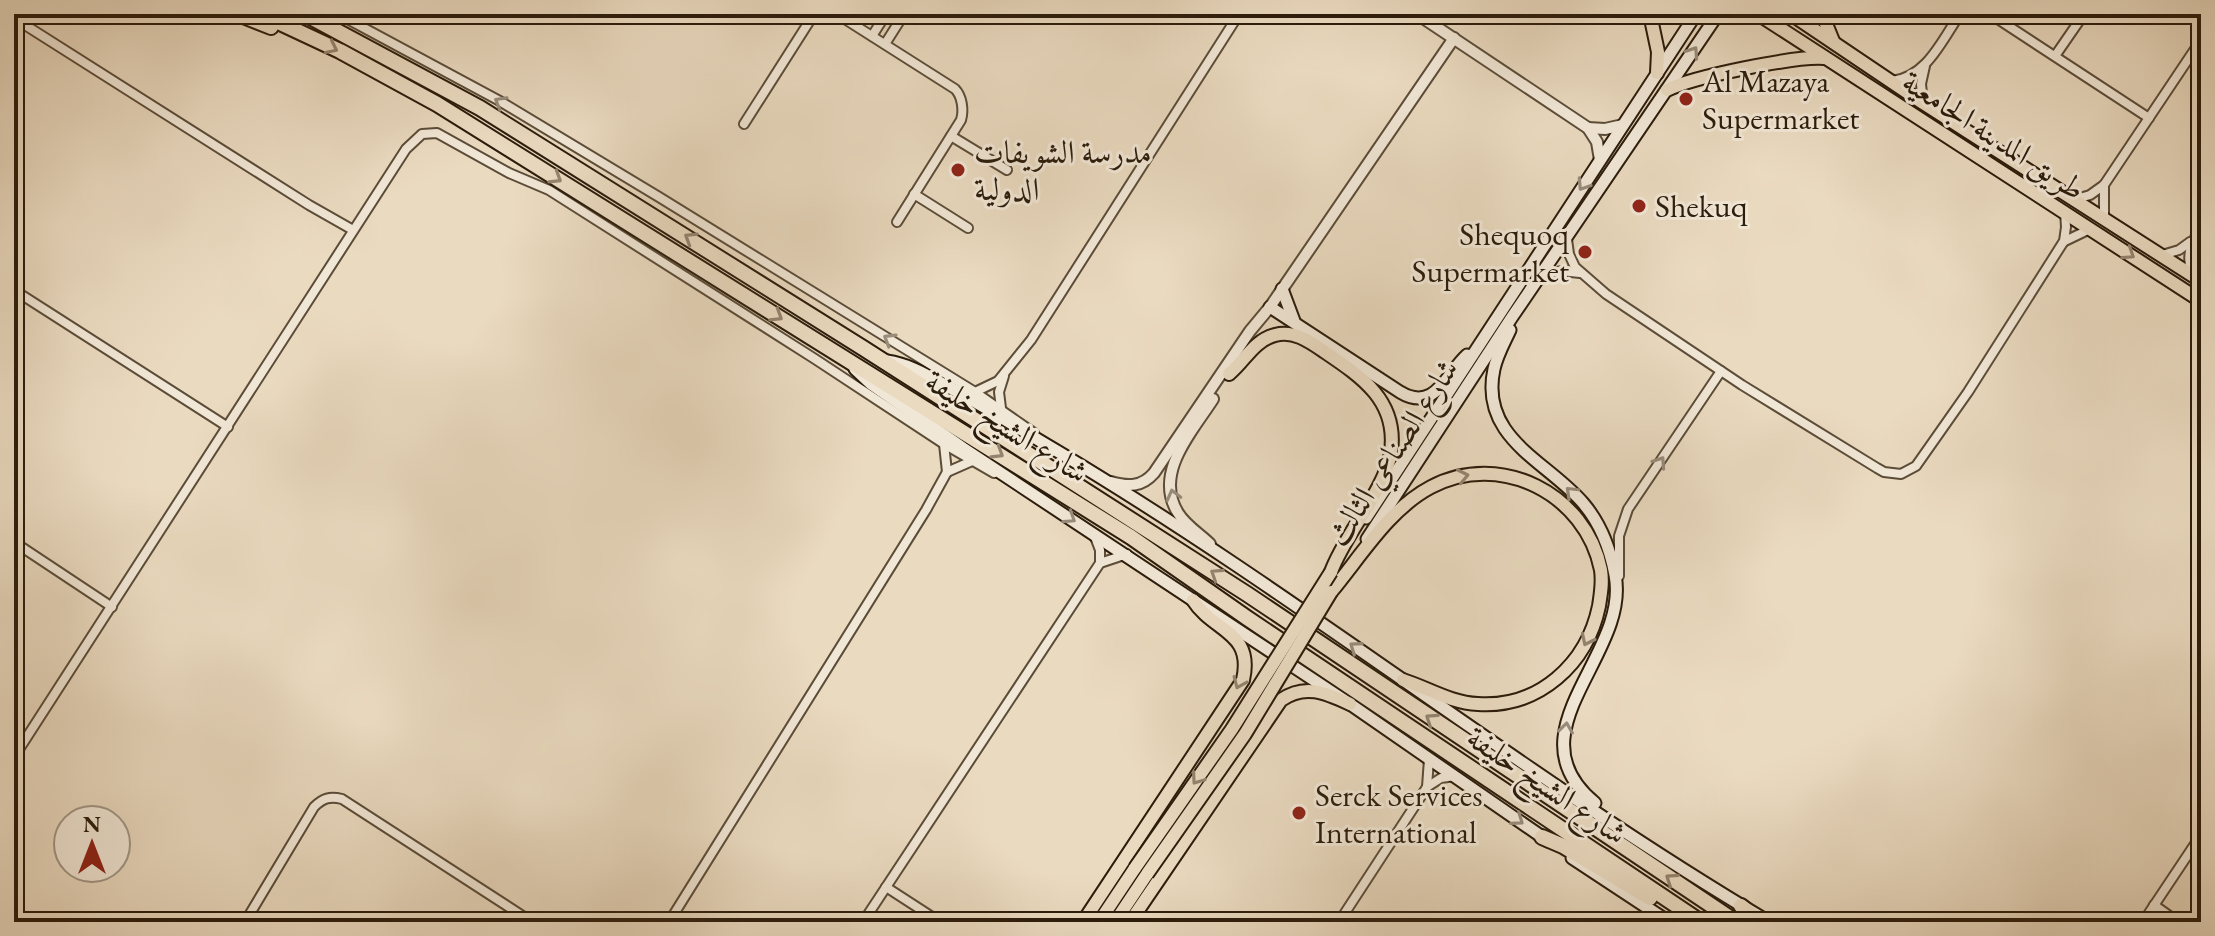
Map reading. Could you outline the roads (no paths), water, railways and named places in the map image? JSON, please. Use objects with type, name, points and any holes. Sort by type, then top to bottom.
[{"type":"highway","points":[[238,14],[275,28],[293,29]]},
{"type":"highway","name":"شارع الشيخ خليفة","points":[[261,14],[437,104],[1131,537],[1701,922]]},
{"type":"highway","name":"شارع الشيخ خليفة","points":[[307,15],[451,91],[882,360],[1234,586],[1736,922]]},
{"type":"highway","points":[[571,146],[574,165]]},
{"type":"highway","points":[[688,278],[710,274]]},
{"type":"highway","points":[[1542,837],[1563,846],[1652,900],[1687,912]]},
{"type":"highway","points":[[1741,906],[1760,922]]},
{"type":"main road","points":[[1650,14],[1658,52],[1657,73]]},
{"type":"main road","name":"شارع الصناعي الثالث","points":[[1099,922],[1245,734],[1478,348],[1696,14]]},
{"type":"main road","name":"شارع الصناعي الثالث","points":[[1115,922],[1141,871],[1331,572],[1344,540],[1381,509],[1718,14]]},
{"type":"main road","name":"طريق المدينة الجامعية","points":[[1758,14],[2201,301]]},
{"type":"main road","name":"طريق المدينة الجامعية","points":[[1791,14],[1890,82],[2196,278]]},
{"type":"main road","points":[[1822,14],[1834,43]]},
{"type":"main road","points":[[1667,90],[1690,81],[1787,62],[1826,59]]},
{"type":"main road","points":[[2005,172],[2008,167],[2013,167],[2068,197]]},
{"type":"main road","points":[[1282,289],[1294,322]]},
{"type":"main road","points":[[1267,311],[1294,322],[1413,398],[1434,394],[1461,360],[1478,348]]},
{"type":"main road","points":[[1512,317],[1510,331],[1493,375],[1493,400],[1500,421],[1513,442],[1585,505],[1602,531],[1617,584],[1612,623],[1574,697],[1565,723],[1568,764],[1579,786],[1591,800],[1617,819],[1632,835]]},
{"type":"main road","points":[[1229,374],[1255,345],[1284,334],[1309,341],[1367,381],[1386,411],[1392,438],[1381,509]]},
{"type":"main road","points":[[847,360],[871,384],[1350,704],[1593,874],[1669,922]]},
{"type":"main road","points":[[882,360],[926,374],[1106,480],[1220,554],[1632,835],[1769,922]]},
{"type":"main road","points":[[1381,509],[1458,476],[1489,473],[1523,479],[1555,496],[1568,507],[1597,555],[1603,588],[1597,618],[1582,651],[1559,678],[1528,696],[1493,704],[1467,703],[1403,680]]},
{"type":"main road","points":[[1083,922],[1243,680],[1245,663],[1236,639],[1193,600]]},
{"type":"main road","points":[[1130,922],[1281,700],[1295,692],[1312,690],[1350,704]]},
{"type":"street","points":[[338,14],[498,100],[659,197],[1001,408],[1046,445]]},
{"type":"street","points":[[744,124],[814,14]]},
{"type":"street","points":[[837,14],[958,92],[962,116],[897,222]]},
{"type":"street","points":[[872,36],[886,14]]},
{"type":"street","points":[[885,44],[904,14]]},
{"type":"street","points":[[975,392],[991,386],[1004,375],[1070,281],[1239,14]]},
{"type":"street","points":[[1417,14],[1588,128],[1597,142],[1600,160]]},
{"type":"street","points":[[1890,82],[1910,77],[1925,65],[1960,14]]},
{"type":"street","points":[[1990,14],[2149,118]]},
{"type":"street","points":[[2055,56],[2084,14]]},
{"type":"street","points":[[2190,14],[2201,22]]},
{"type":"street","points":[[14,18],[353,230]]},
{"type":"street","points":[[1106,480],[1131,486],[1151,477],[1454,38]]},
{"type":"street","points":[[2068,197],[2090,195],[2104,185],[2201,40]]},
{"type":"street","points":[[1923,103],[1921,84],[1925,65]]},
{"type":"street","points":[[1588,128],[1605,129],[1623,125]]},
{"type":"street","points":[[14,757],[353,230],[414,139],[429,132],[445,136],[509,173],[549,190],[944,444],[991,472],[1003,474]]},
{"type":"street","points":[[951,136],[1007,170]]},
{"type":"street","points":[[2104,185],[2104,219]]},
{"type":"street","points":[[914,194],[968,228]]},
{"type":"street","points":[[1567,239],[1572,260],[1580,273],[1606,294],[1721,371],[1884,472],[1901,474],[1916,466],[1968,392],[2064,241],[2065,212]]},
{"type":"street","points":[[2162,255],[2179,250],[2201,228]]},
{"type":"street","points":[[2064,241],[2090,229]]},
{"type":"street","points":[[2193,239],[2188,257],[2196,278]]},
{"type":"street","points":[[1542,275],[1561,271],[1580,273]]},
{"type":"street","points":[[14,290],[228,427]]},
{"type":"street","points":[[1220,554],[1179,514],[1169,482],[1175,459],[1267,311]]},
{"type":"street","points":[[1617,584],[1619,536],[1628,509],[1721,371]]},
{"type":"street","points":[[1001,408],[999,392],[1004,375]]},
{"type":"street","points":[[669,922],[926,510],[947,472],[944,444]]},
{"type":"street","points":[[947,472],[972,461]]},
{"type":"street","points":[[1092,533],[1098,544],[1100,563]]},
{"type":"street","points":[[14,542],[112,607]]},
{"type":"street","points":[[863,922],[1100,563],[1127,554]]},
{"type":"street","points":[[1427,787],[1429,759]]},
{"type":"street","points":[[1339,922],[1427,787],[1441,778],[1455,776]]},
{"type":"street","points":[[245,922],[314,807],[327,798],[335,797],[532,922]]},
{"type":"street","points":[[2143,922],[2201,835]]},
{"type":"street","points":[[886,887],[940,922]]},
{"type":"street","points":[[2154,905],[2178,922]]},
{"type":"place","name":"Al Mazaya Supermarket","points":[[1686,99]]},
{"type":"place","name":"مدرسة الشويفات الدولية","points":[[958,170]]},
{"type":"place","name":"Shekuq","points":[[1639,206]]},
{"type":"place","name":"Shequoq Supermarket","points":[[1585,252]]},
{"type":"place","name":"Serck Services International","points":[[1299,813]]}]
